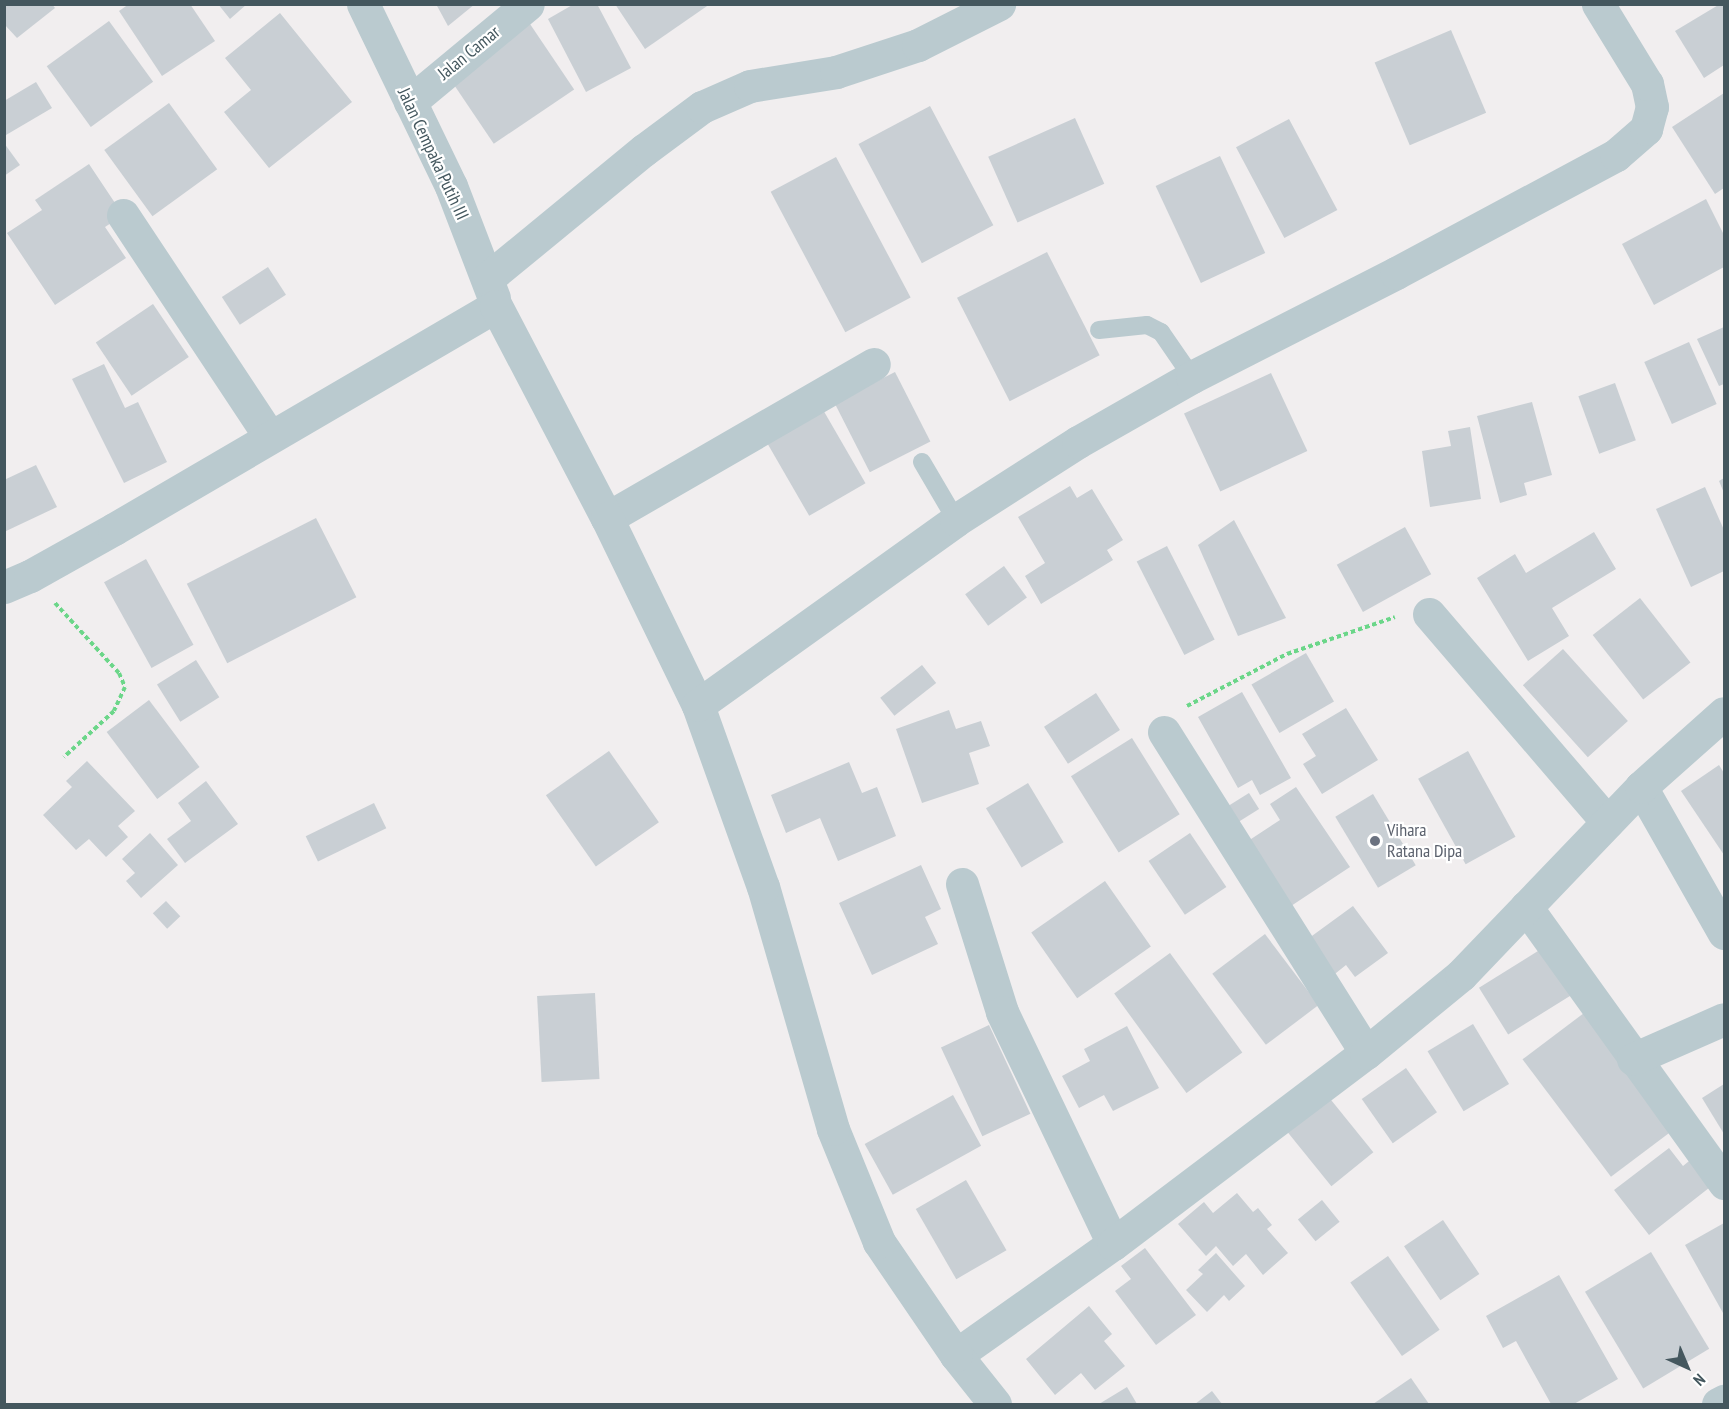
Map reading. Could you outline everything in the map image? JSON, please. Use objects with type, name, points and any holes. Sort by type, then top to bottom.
[{"type":"street","name":"Jalan Cempaka Putih III","points":[[363,4],[451,186],[492,292],[698,705],[763,887],[833,1129],[879,1242],[956,1355],[995,1404]]},
{"type":"street","name":"Jalan Camar","points":[[410,102],[528,4]]},
{"type":"street","points":[[17,582],[270,437],[492,292],[644,150],[702,107],[750,86],[836,72],[918,45],[999,4]]},
{"type":"street","points":[[698,705],[956,520],[1078,442],[1192,377],[1396,273],[1616,155],[1646,129],[1652,107],[1647,84],[1598,4]]},
{"type":"street","points":[[123,215],[270,437]]},
{"type":"street","points":[[607,519],[874,364]]},
{"type":"street","points":[[1430,614],[1607,822]]},
{"type":"street","points":[[956,1355],[1113,1244],[1366,1053],[1461,975],[1641,787],[1725,713]]},
{"type":"street","points":[[1164,732],[1366,1053]]},
{"type":"street","points":[[1641,787],[1725,933]]},
{"type":"street","points":[[962,884],[1002,1012],[1113,1244]]},
{"type":"street","points":[[1526,907],[1725,1183]]},
{"type":"street","points":[[1634,1059],[1725,1019]]},
{"type":"street","points":[[1718,1404],[1725,1401]]},
{"type":"lane","points":[[1099,330],[1147,325],[1161,332],[1192,377]]},
{"type":"lane","points":[[922,462],[956,520]]},
{"type":"path","points":[[17,582],[119,673],[124,687],[114,711],[64,757]]},
{"type":"path","points":[[1164,732],[1168,716],[1287,654],[1415,611],[1423,610],[1430,614]]},
{"type":"building","points":[[4,4],[52,4],[55,8],[17,38],[4,24]]},
{"type":"building","points":[[129,4],[190,4],[215,41],[162,76],[119,11]]},
{"type":"building","points":[[218,4],[247,4],[230,19]]},
{"type":"building","points":[[436,4],[475,4],[448,26]]},
{"type":"building","points":[[574,4],[597,4],[631,68],[586,92],[548,19]]},
{"type":"building","points":[[615,4],[710,4],[645,49]]},
{"type":"building","points":[[1720,4],[1724,4],[1724,65],[1704,78],[1675,31]]},
{"type":"building","points":[[280,13],[352,102],[269,168],[224,112],[251,90],[225,58]]},
{"type":"building","points":[[109,21],[153,82],[91,127],[47,66]]},
{"type":"building","points":[[530,24],[574,89],[494,144],[450,78]]},
{"type":"building","points":[[1451,30],[1486,113],[1410,145],[1375,62]]},
{"type":"building","points":[[36,82],[52,108],[6,135],[4,101]]},
{"type":"building","points":[[1724,93],[1724,188],[1715,194],[1672,127]]},
{"type":"building","points":[[169,103],[217,169],[152,216],[104,150]]},
{"type":"building","points":[[930,106],[993,225],[922,263],[858,144]]},
{"type":"building","points":[[1075,118],[1104,184],[1017,222],[988,157]]},
{"type":"building","points":[[1289,119],[1337,210],[1284,238],[1236,147]]},
{"type":"building","points":[[4,143],[20,165],[4,176]]},
{"type":"building","points":[[1220,156],[1265,253],[1201,283],[1156,186]]},
{"type":"building","points":[[836,157],[911,297],[845,332],[771,192]]},
{"type":"building","points":[[89,164],[123,215],[105,227],[126,258],[55,305],[7,233],[42,210],[35,200]]},
{"type":"building","points":[[1706,199],[1724,235],[1724,267],[1654,305],[1622,244]]},
{"type":"building","points":[[1047,252],[1100,355],[1010,401],[957,298]]},
{"type":"building","points":[[268,267],[286,295],[240,325],[222,297]]},
{"type":"building","points":[[153,304],[189,357],[132,396],[96,343]]},
{"type":"building","points":[[1724,327],[1724,384],[1719,386],[1697,339]]},
{"type":"building","points":[[1689,342],[1717,404],[1672,424],[1644,362]]},
{"type":"building","points":[[104,364],[125,408],[138,402],[167,462],[124,483],[72,379]]},
{"type":"building","points":[[895,372],[930,441],[870,472],[834,403]]},
{"type":"building","points":[[1271,373],[1307,451],[1220,492],[1184,414]]},
{"type":"building","points":[[1615,383],[1636,440],[1599,454],[1578,396]]},
{"type":"building","points":[[1532,402],[1552,475],[1524,483],[1527,495],[1500,503],[1477,416]]},
{"type":"building","points":[[822,408],[866,483],[809,516],[766,440]]},
{"type":"building","points":[[1470,427],[1481,499],[1430,507],[1422,451],[1451,446],[1448,431]]},
{"type":"building","points":[[36,465],[57,507],[4,532],[4,480]]},
{"type":"building","points":[[1724,478],[1724,493],[1719,481]]},
{"type":"building","points":[[1070,486],[1077,498],[1092,489],[1123,540],[1107,550],[1113,560],[1041,604],[1025,576],[1045,563],[1018,517]]},
{"type":"building","points":[[1705,487],[1724,530],[1724,571],[1691,587],[1656,509]]},
{"type":"building","points":[[316,518],[356,597],[227,663],[187,584]]},
{"type":"building","points":[[1234,520],[1286,618],[1238,636],[1198,545]]},
{"type":"building","points":[[1405,527],[1431,574],[1363,612],[1337,565]]},
{"type":"building","points":[[1594,532],[1616,569],[1552,608],[1569,636],[1528,661],[1477,578],[1515,554],[1526,573]]},
{"type":"building","points":[[1167,546],[1215,640],[1184,655],[1137,561]]},
{"type":"building","points":[[146,559],[194,645],[152,668],[104,582]]},
{"type":"building","points":[[1004,566],[1027,598],[988,626],[965,594]]},
{"type":"building","points":[[1640,598],[1690,663],[1643,700],[1593,635]]},
{"type":"building","points":[[1563,649],[1628,721],[1588,757],[1523,685]]},
{"type":"building","points":[[1306,653],[1334,701],[1279,733],[1251,684]]},
{"type":"building","points":[[196,660],[219,697],[180,722],[157,684]]},
{"type":"building","points":[[922,665],[936,683],[894,716],[880,698]]},
{"type":"building","points":[[1242,692],[1291,778],[1260,795],[1252,780],[1238,788],[1198,717]]},
{"type":"building","points":[[1096,693],[1120,730],[1068,764],[1044,727]]},
{"type":"building","points":[[149,700],[200,767],[157,799],[107,732]]},
{"type":"building","points":[[1346,708],[1378,760],[1322,794],[1303,764],[1316,756],[1302,734]]},
{"type":"building","points":[[949,710],[956,729],[981,721],[990,746],[969,753],[979,784],[922,803],[896,729]]},
{"type":"building","points":[[1132,738],[1180,814],[1119,852],[1071,776]]},
{"type":"building","points":[[609,751],[659,822],[596,866],[546,795]]},
{"type":"building","points":[[1468,751],[1516,837],[1466,864],[1418,779]]},
{"type":"building","points":[[87,761],[135,811],[118,826],[128,837],[106,857],[89,839],[76,850],[43,815],[72,787],[66,781]]},
{"type":"building","points":[[849,762],[862,793],[877,787],[896,836],[838,861],[820,818],[786,833],[771,795]]},
{"type":"building","points":[[1719,765],[1724,773],[1724,855],[1681,791]]},
{"type":"building","points":[[206,781],[238,824],[185,863],[167,839],[191,821],[178,803]]},
{"type":"building","points":[[1028,783],[1064,842],[1022,867],[986,808]]},
{"type":"building","points":[[1296,787],[1350,867],[1291,906],[1248,841],[1280,820],[1270,804]]},
{"type":"building","points":[[1249,793],[1259,809],[1231,827],[1221,810]]},
{"type":"building","name":"Vihara Ratana Dipa","points":[[1373,794],[1416,865],[1378,888],[1335,817]]},
{"type":"building","points":[[374,803],[386,828],[318,861],[306,836]]},
{"type":"building","points":[[150,833],[178,865],[141,898],[126,881],[135,873],[122,859]]},
{"type":"building","points":[[1190,833],[1226,887],[1185,915],[1149,861]]},
{"type":"building","points":[[921,865],[941,909],[925,917],[938,944],[872,975],[839,903]]},
{"type":"building","points":[[1105,881],[1151,947],[1077,998],[1031,933]]},
{"type":"building","points":[[166,901],[180,916],[167,929],[153,913]]},
{"type":"building","points":[[1353,906],[1388,953],[1355,977],[1346,965],[1331,977],[1305,941]]},
{"type":"building","points":[[1265,934],[1319,1005],[1266,1045],[1212,974]]},
{"type":"building","points":[[1546,946],[1575,993],[1508,1035],[1479,988]]},
{"type":"building","points":[[1170,953],[1242,1053],[1186,1093],[1114,994]]},
{"type":"building","points":[[595,993],[600,1079],[542,1082],[537,996]]},
{"type":"building","points":[[1584,1013],[1672,1130],[1611,1177],[1523,1059]]},
{"type":"building","points":[[1473,1024],[1509,1084],[1464,1111],[1428,1051]]},
{"type":"building","points":[[989,1025],[1030,1114],[982,1136],[941,1047]]},
{"type":"building","points":[[1127,1026],[1159,1088],[1113,1111],[1104,1095],[1079,1108],[1062,1076],[1090,1061],[1084,1049]]},
{"type":"building","points":[[1406,1068],[1437,1112],[1393,1143],[1362,1099]]},
{"type":"building","points":[[1724,1084],[1724,1134],[1702,1098]]},
{"type":"building","points":[[1323,1090],[1373,1152],[1331,1186],[1281,1124]]},
{"type":"building","points":[[953,1095],[981,1146],[893,1195],[865,1144]]},
{"type":"building","points":[[1669,1148],[1683,1166],[1694,1157],[1714,1184],[1649,1235],[1614,1190]]},
{"type":"building","points":[[966,1180],[1007,1250],[956,1279],[916,1209]]},
{"type":"building","points":[[1237,1193],[1253,1212],[1258,1208],[1272,1225],[1267,1229],[1288,1253],[1263,1275],[1246,1254],[1233,1266],[1216,1246],[1206,1256],[1178,1224],[1204,1202],[1213,1213]]},
{"type":"building","points":[[1322,1200],[1340,1222],[1316,1241],[1298,1220]]},
{"type":"building","points":[[1443,1220],[1479,1274],[1440,1300],[1404,1246]]},
{"type":"building","points":[[1724,1223],[1724,1312],[1723,1313],[1685,1245]]},
{"type":"building","points":[[1145,1248],[1196,1315],[1156,1345],[1115,1291],[1131,1279],[1121,1266]]},
{"type":"building","points":[[1651,1252],[1709,1349],[1643,1389],[1585,1292]]},
{"type":"building","points":[[1216,1253],[1245,1286],[1229,1301],[1224,1295],[1207,1312],[1186,1290],[1203,1274],[1198,1270]]},
{"type":"building","points":[[1388,1256],[1440,1330],[1402,1356],[1350,1282]]},
{"type":"building","points":[[1559,1275],[1618,1379],[1574,1404],[1551,1404],[1516,1341],[1503,1348],[1486,1316]]},
{"type":"building","points":[[1089,1306],[1112,1334],[1104,1341],[1125,1366],[1095,1390],[1081,1373],[1055,1395],[1026,1359]]},
{"type":"building","points":[[1411,1378],[1429,1404],[1373,1404]]},
{"type":"building","points":[[1127,1387],[1137,1404],[1099,1404]]},
{"type":"building","points":[[1212,1391],[1222,1404],[1195,1404]]},
{"type":"place","name":"Vihara Ratana Dipa","points":[[1375,841]]}]
